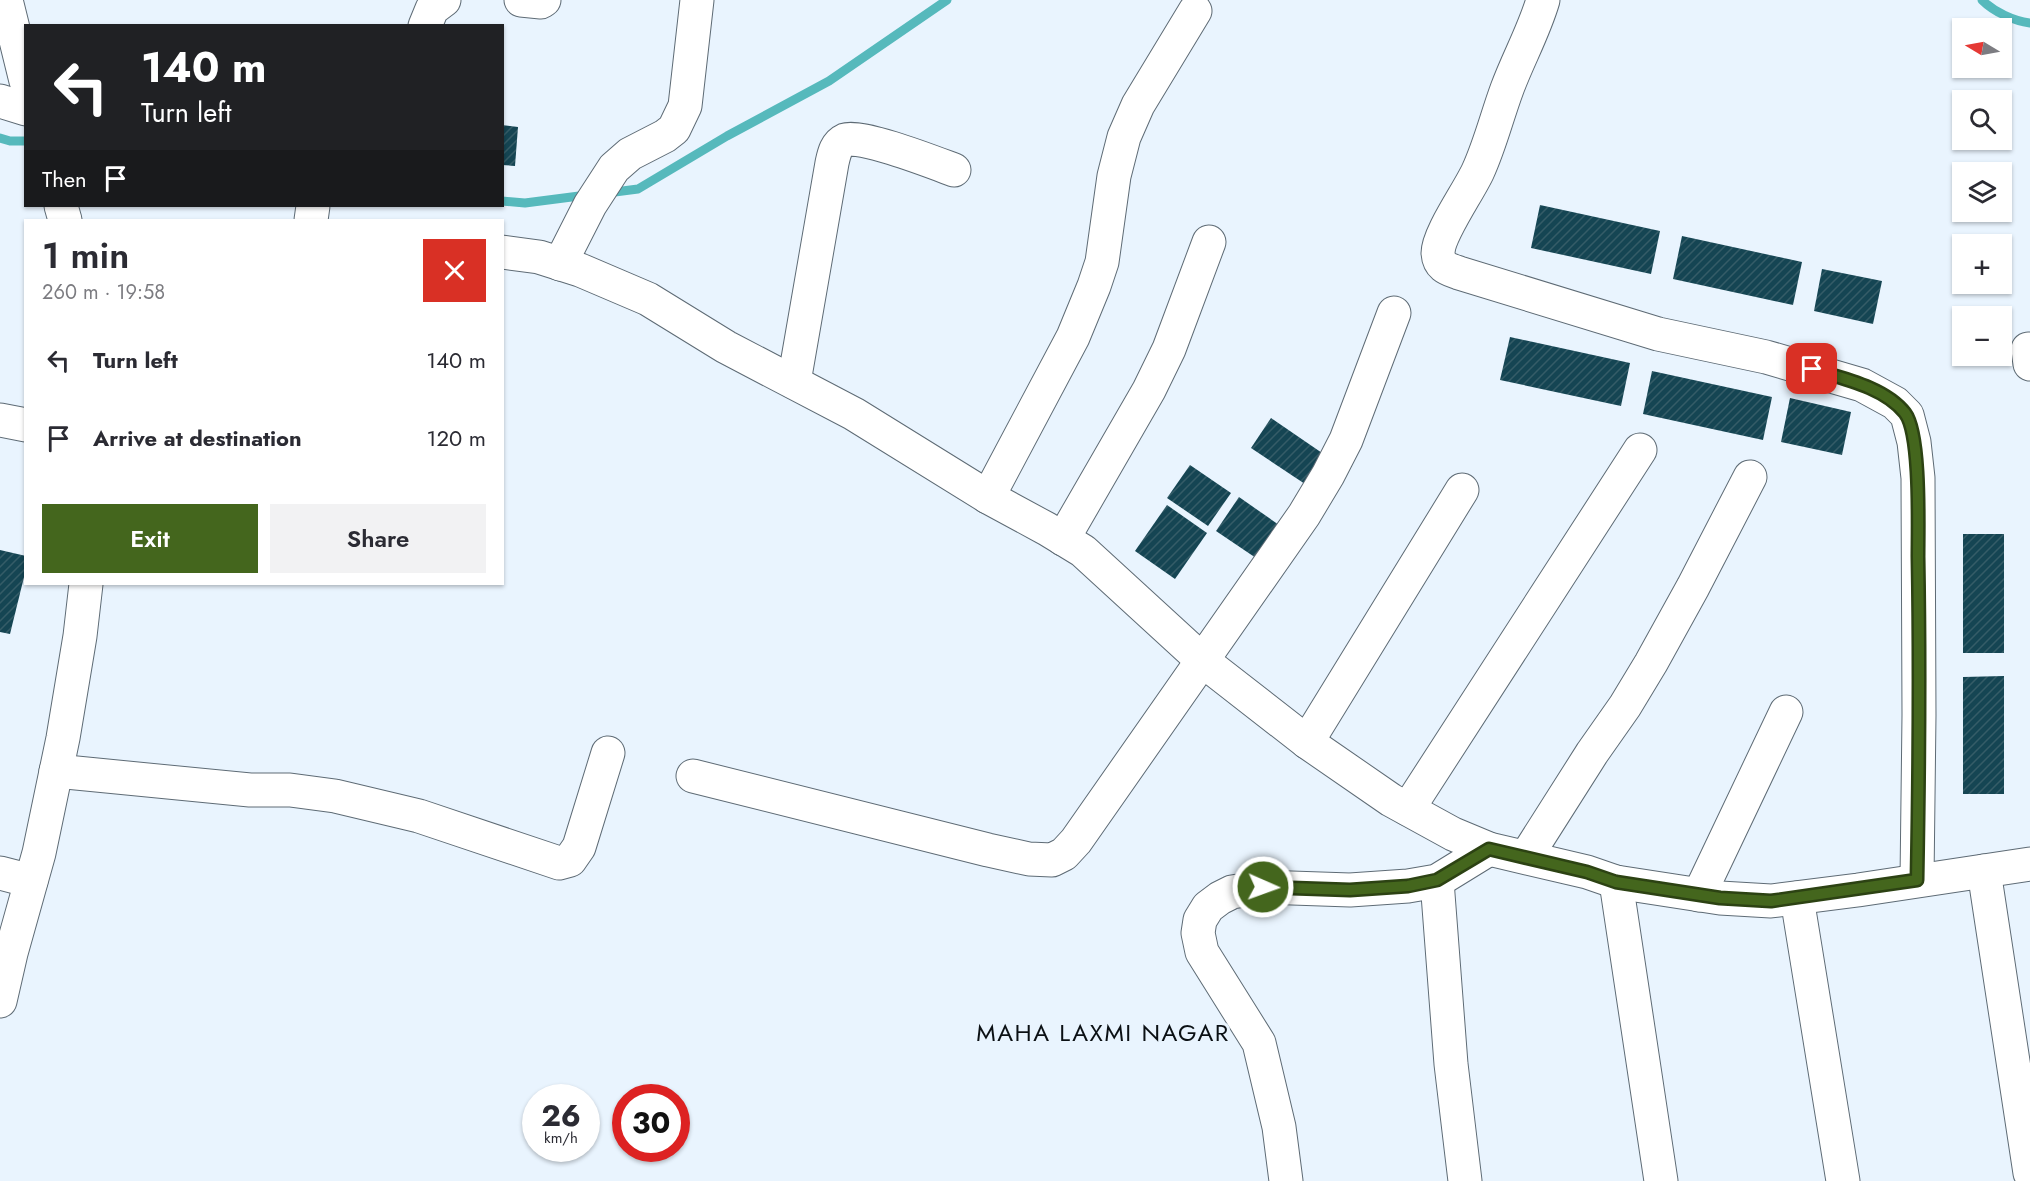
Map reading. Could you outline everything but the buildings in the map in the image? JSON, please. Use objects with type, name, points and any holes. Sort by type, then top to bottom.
[{"type":"street","points":[[6,0],[24,73]]},
{"type":"street","points":[[426,24],[432,9],[444,0]]},
{"type":"street","points":[[521,0],[542,2],[544,0]]},
{"type":"street","points":[[560,264],[598,192],[614,168],[630,154],[665,136],[680,120],[685,106],[697,0]]},
{"type":"street","points":[[1543,0],[1471,187],[1445,230],[1439,245],[1438,254],[1441,264],[1459,273],[1658,334],[1766,357],[1862,385],[1895,403],[1907,415],[1914,442],[1917,478],[1919,715],[1917,880]]},
{"type":"street","points":[[988,497],[1073,337],[1094,286],[1102,262],[1114,176],[1124,137],[1138,105],[1195,11]]},
{"type":"street","points":[[0,101],[24,108]]},
{"type":"street","points":[[794,382],[832,163],[838,146],[844,140],[862,140],[954,170]]},
{"type":"street","points":[[1063,540],[1149,390],[1169,349],[1209,242]]},
{"type":"street","points":[[504,252],[538,257],[580,270],[648,299],[726,347],[854,414],[988,497],[1083,551],[1203,661],[1307,742],[1370,788],[1453,834],[1489,849],[1587,872],[1616,882],[1699,895],[1771,901],[2030,864]]},
{"type":"street","points":[[693,776],[1029,859],[1052,860],[1064,854],[1076,841],[1304,515],[1346,440],[1394,313]]},
{"type":"street","points":[[0,420],[24,425]]},
{"type":"street","points":[[1408,809],[1640,450]]},
{"type":"street","points":[[1526,857],[1651,663],[1750,477]]},
{"type":"street","points":[[1307,742],[1462,490]]},
{"type":"street","points":[[0,1001],[39,853],[56,771],[80,636],[86,585]]},
{"type":"street","points":[[1699,895],[1786,712]]},
{"type":"street","points":[[56,771],[250,790],[290,790],[335,796],[419,816],[559,863],[570,860],[579,847],[608,753]]},
{"type":"street","points":[[1286,1181],[1279,1127],[1259,1043],[1202,952],[1198,933],[1200,920],[1208,907],[1232,892],[1263,887],[1350,890],[1408,886],[1437,880],[1489,849]]},
{"type":"street","points":[[1984,871],[2030,1173]]},
{"type":"street","points":[[0,873],[31,881]]},
{"type":"street","points":[[1437,880],[1451,1064],[1465,1181]]},
{"type":"street","points":[[1616,882],[1661,1181]]},
{"type":"street","points":[[1797,898],[1843,1181]]},
{"type":"waterway","points":[[607,193],[638,189],[727,136],[829,81],[947,0]]},
{"type":"waterway","points":[[1982,0],[2004,15],[2030,23]]},
{"type":"waterway","points":[[0,138],[24,141]]},
{"type":"waterway","points":[[504,201],[525,203],[587,195]]},
{"type":"district","name":"MAHA LAXMI NAGAR","points":[[1103,1032]]},
{"type":"route","points":[[1263,887],[1350,890],[1408,886],[1437,880],[1489,849],[1587,872],[1616,882],[1720,898],[1771,901],[1917,880],[1919,715],[1917,478],[1914,442],[1907,415],[1895,403],[1862,385],[1812,369]]}]
